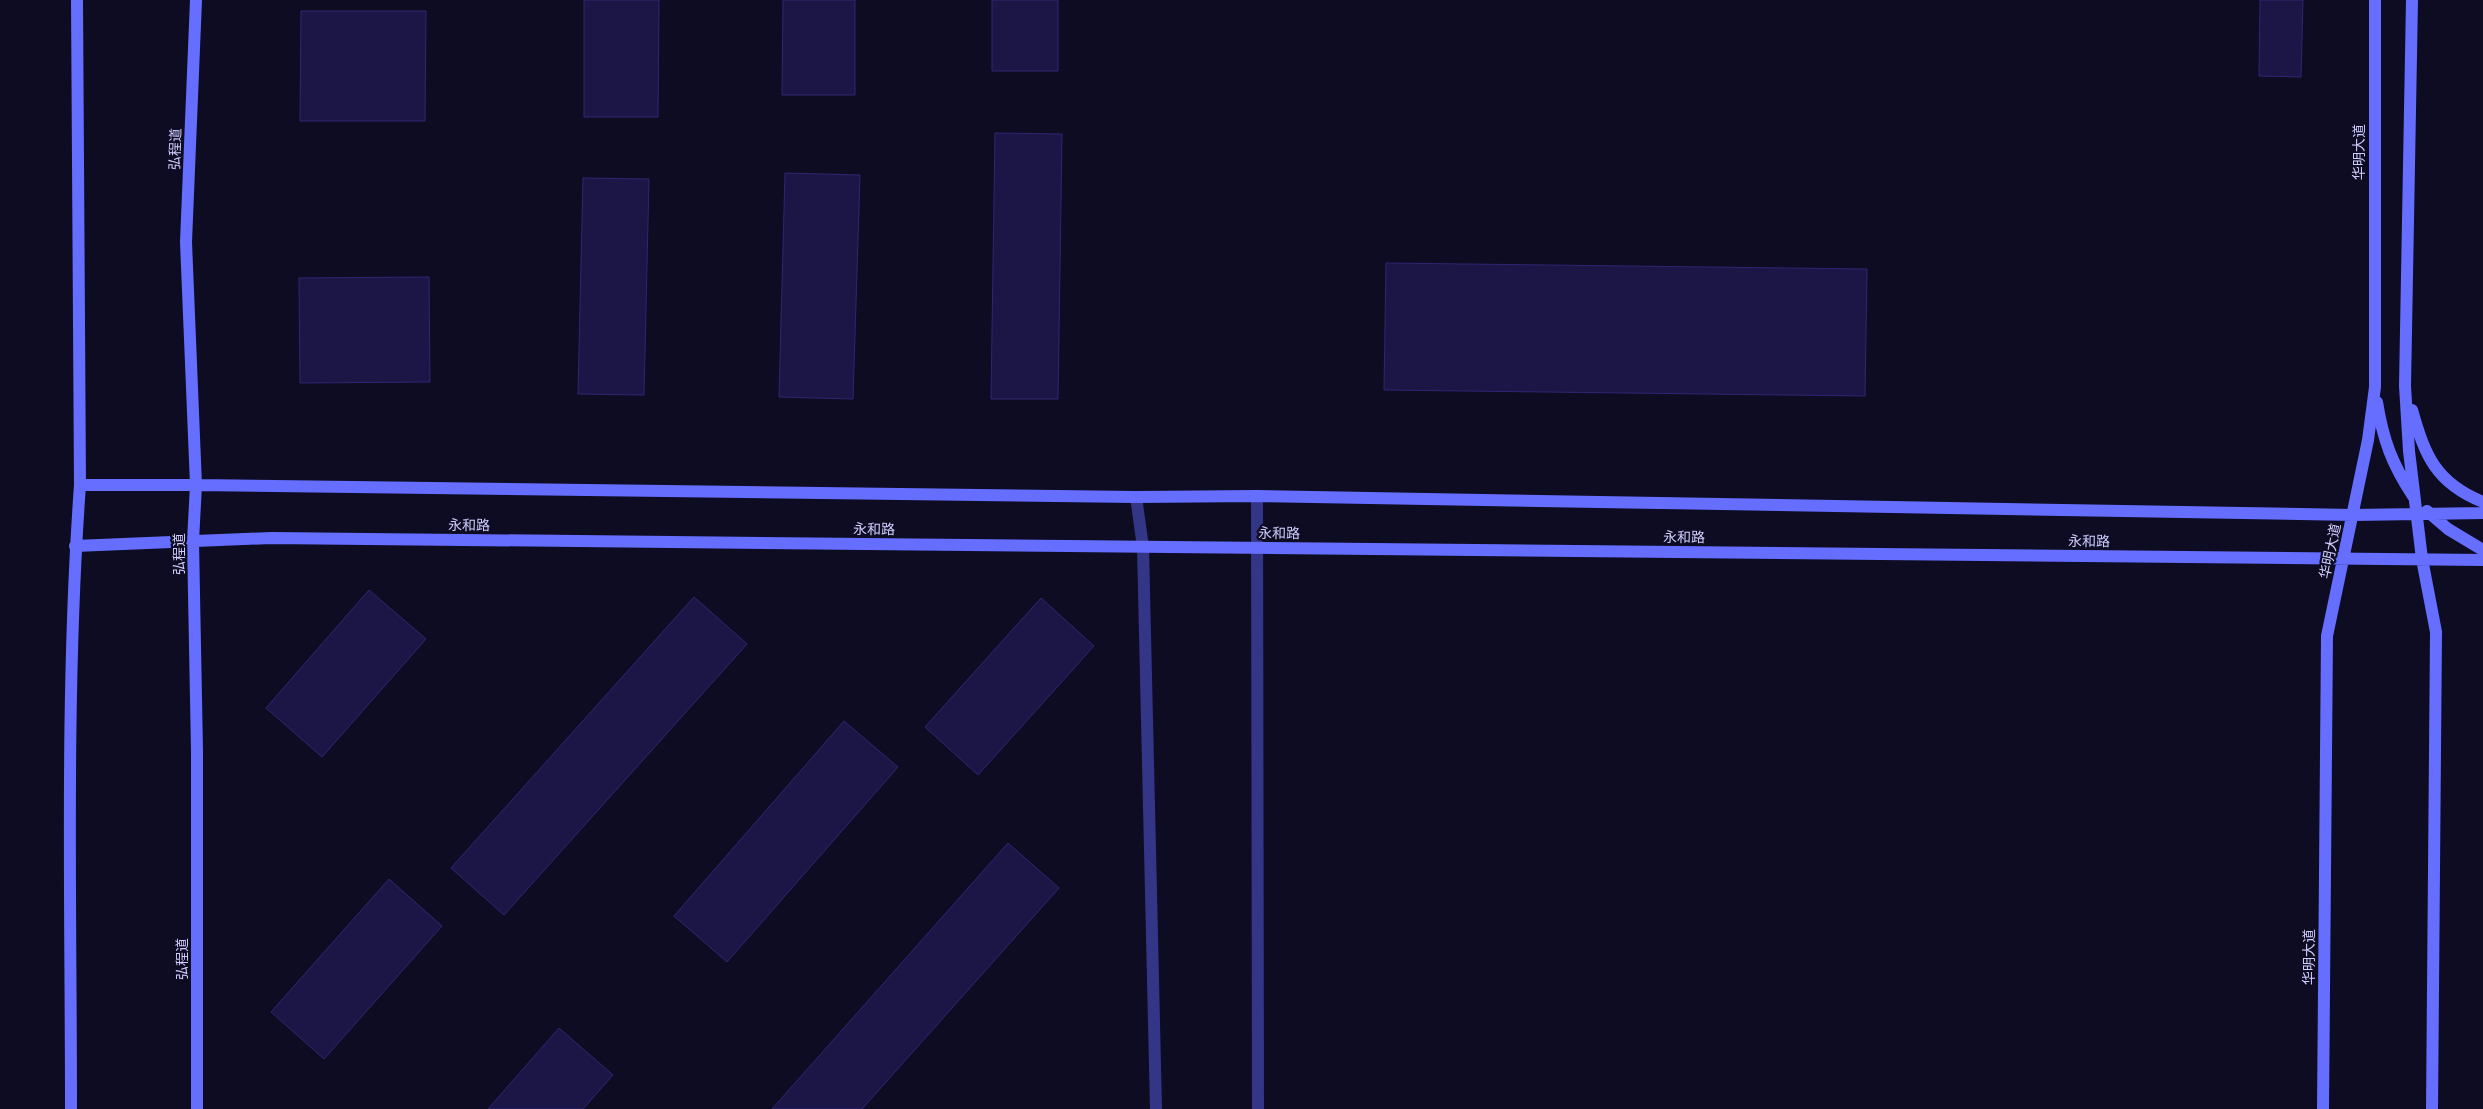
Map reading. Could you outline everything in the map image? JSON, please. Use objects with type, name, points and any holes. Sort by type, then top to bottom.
[{"type":"main road","points":[[71,1109],[71,705],[75,546],[80,485],[77,0]]},
{"type":"main road","name":"弘程道","points":[[196,0],[186,242],[196,484],[193,541],[197,751],[197,1109]]},
{"type":"main road","name":"华明大道","points":[[2323,1109],[2327,636],[2368,440],[2375,387],[2375,0]]},
{"type":"main road","points":[[2412,0],[2405,386],[2409,451],[2415,499]]},
{"type":"main road","points":[[2405,386],[2427,457],[2438,474],[2454,487],[2483,502]]},
{"type":"main road","points":[[2375,387],[2386,448],[2397,471],[2422,512],[2422,558],[2436,632],[2432,1109]]},
{"type":"main road","points":[[80,485],[196,484],[1136,497],[1257,496],[2353,515],[2422,512],[2483,513]]},
{"type":"main road","points":[[2422,512],[2483,550]]},
{"type":"main road","name":"永和路","points":[[75,546],[271,538],[2483,560]]},
{"type":"street","points":[[1257,496],[1258,1109]]},
{"type":"street","points":[[1136,497],[1143,547],[1156,1109]]},
{"type":"building","points":[[584,0],[659,0],[658,117],[584,117]]},
{"type":"building","points":[[783,0],[855,0],[855,95],[782,95]]},
{"type":"building","points":[[992,0],[1058,0],[1058,71],[992,71]]},
{"type":"building","points":[[2260,0],[2303,0],[2301,77],[2259,76]]},
{"type":"building","points":[[301,11],[426,11],[425,121],[300,121]]},
{"type":"building","points":[[995,133],[1062,134],[1058,399],[991,399]]},
{"type":"building","points":[[785,173],[860,175],[853,399],[779,397]]},
{"type":"building","points":[[583,178],[649,179],[644,395],[578,394]]},
{"type":"building","points":[[1386,263],[1867,269],[1865,396],[1384,390]]},
{"type":"building","points":[[429,277],[430,382],[300,383],[299,278]]},
{"type":"building","points":[[369,590],[426,639],[322,757],[266,708]]},
{"type":"building","points":[[694,597],[747,644],[504,915],[451,868]]},
{"type":"building","points":[[1041,598],[1094,646],[978,775],[925,727]]},
{"type":"building","points":[[844,721],[898,767],[727,962],[674,916]]},
{"type":"building","points":[[1008,843],[1059,888],[862,1109],[772,1109]]},
{"type":"building","points":[[389,879],[442,926],[324,1059],[271,1012]]},
{"type":"building","points":[[559,1028],[613,1075],[583,1109],[488,1109]]}]
